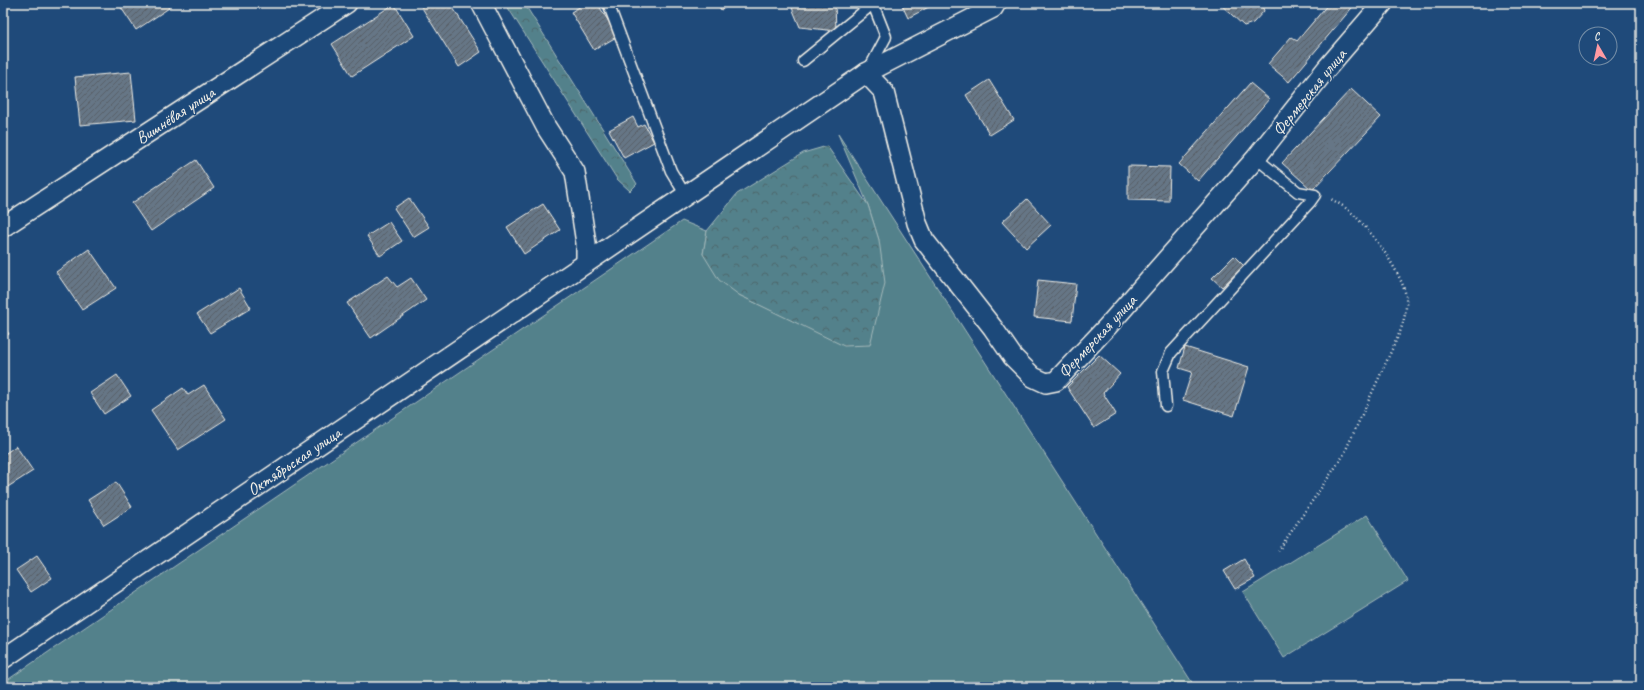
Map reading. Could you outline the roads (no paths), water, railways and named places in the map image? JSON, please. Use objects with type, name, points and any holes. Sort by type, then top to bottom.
[{"type":"street","name":"Вишнёвая улица","points":[[3,227],[347,3]]},
{"type":"street","points":[[481,3],[546,127],[575,172],[586,243],[586,263]]},
{"type":"street","name":"Октябрьская улица","points":[[3,658],[866,73],[993,8],[996,3]]},
{"type":"street","name":"Фермерская улица","points":[[866,73],[884,92],[917,223],[924,240],[993,328],[1013,358],[1033,377],[1046,383],[1056,381],[1107,327],[1256,158],[1327,68],[1383,3]]},
{"type":"lane","points":[[608,3],[672,171],[686,196]]},
{"type":"lane","points":[[803,61],[874,4],[886,37],[866,73]]},
{"type":"lane","points":[[1166,406],[1163,371],[1171,353],[1305,208],[1315,195],[1298,192],[1256,158]]}]
